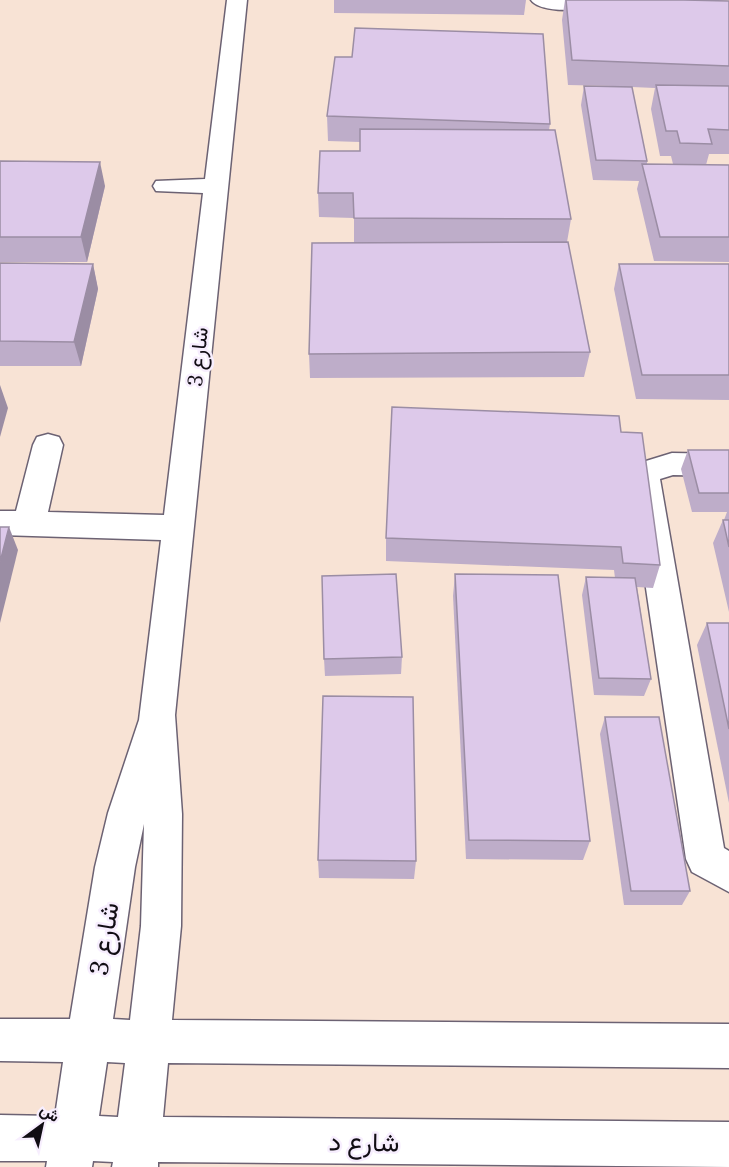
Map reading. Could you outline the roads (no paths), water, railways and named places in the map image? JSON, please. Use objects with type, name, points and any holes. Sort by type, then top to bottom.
[{"type":"street","name":"شارع 3","points":[[136,1153],[161,926],[163,814],[157,715],[237,0]]},
{"type":"street","points":[[541,0],[547,3],[627,3]]},
{"type":"street","points":[[165,186],[216,186]]},
{"type":"street","points":[[48,445],[14,524],[178,528]]},
{"type":"street","points":[[729,465],[672,464],[644,473],[706,859],[729,873]]},
{"type":"street","name":"شارع 3","points":[[71,1153],[115,867],[133,793],[157,715]]},
{"type":"street","points":[[0,1040],[729,1046]]},
{"type":"street","name":"شارع د","points":[[0,1138],[71,1153],[729,1145]]}]
